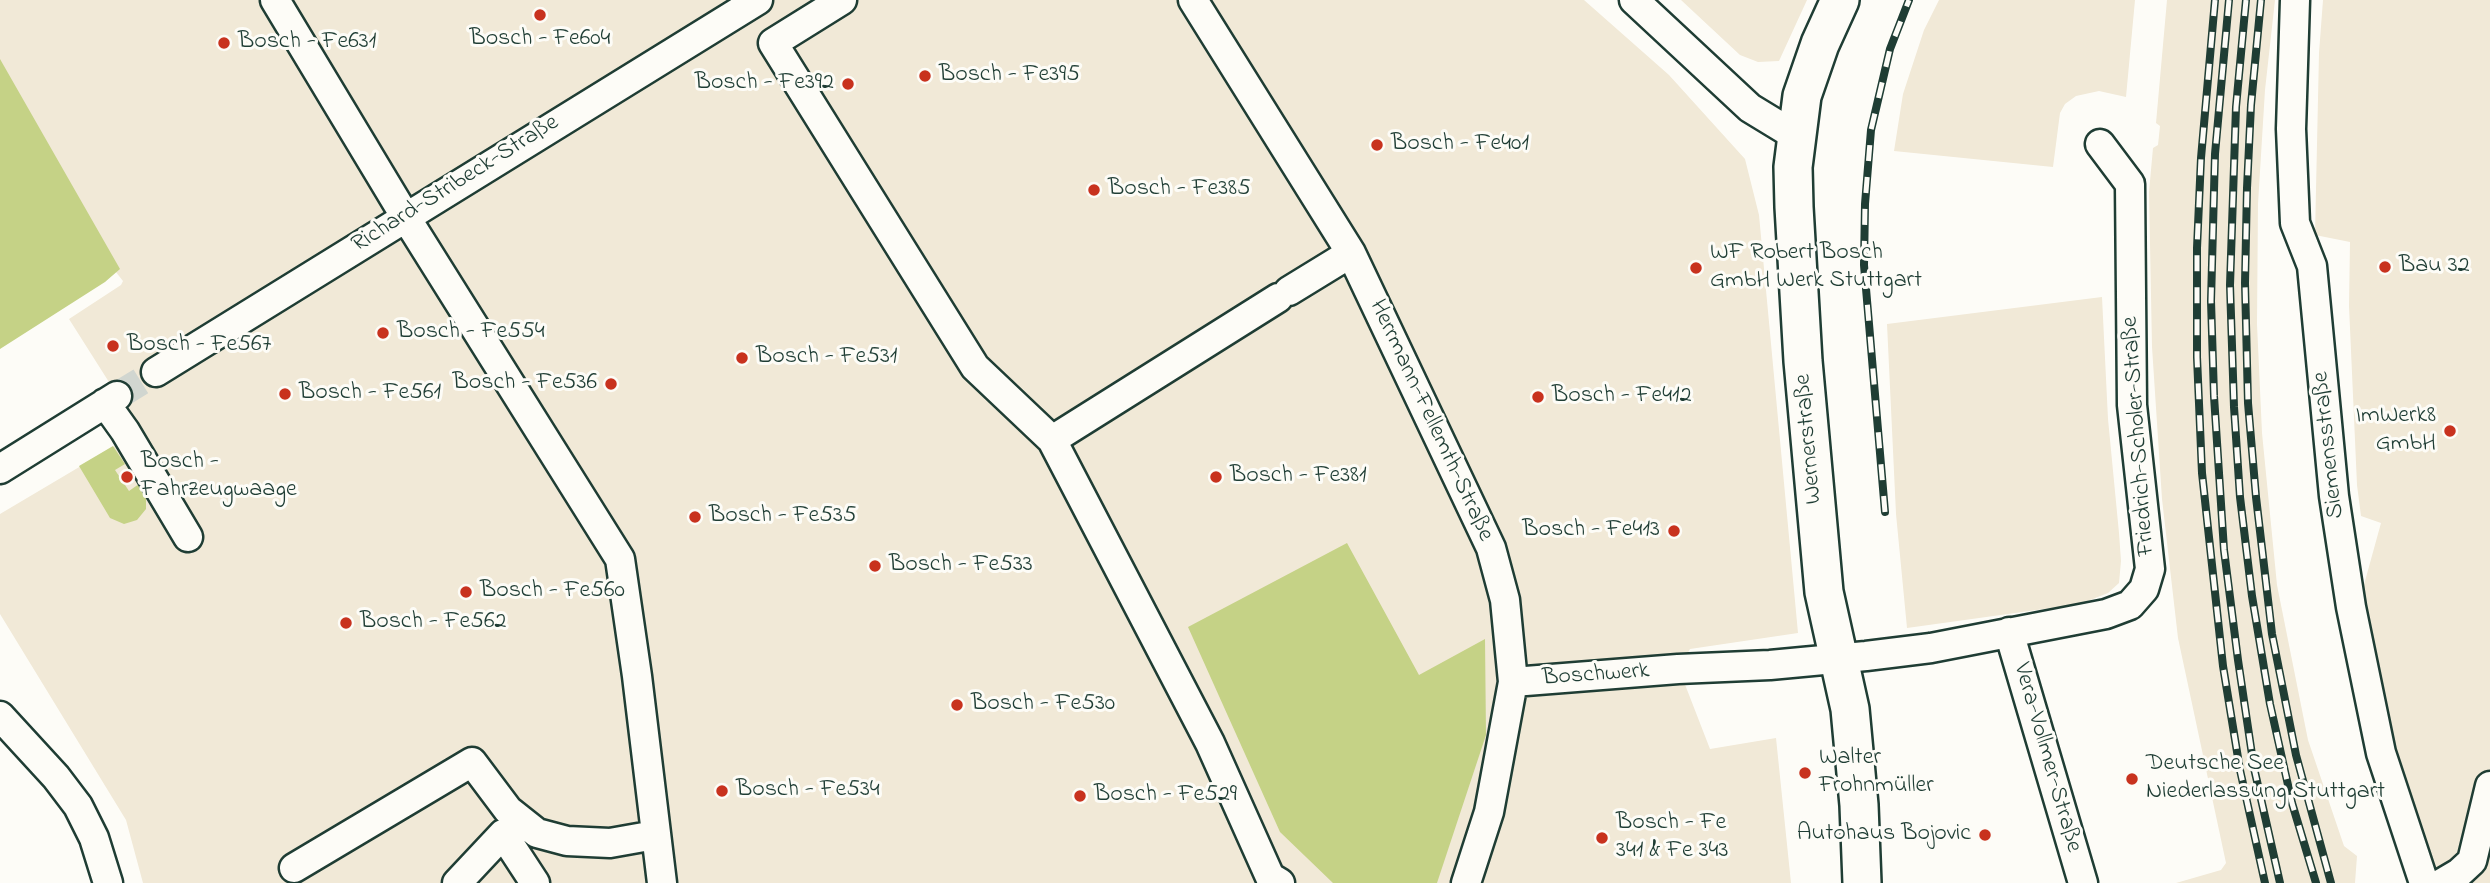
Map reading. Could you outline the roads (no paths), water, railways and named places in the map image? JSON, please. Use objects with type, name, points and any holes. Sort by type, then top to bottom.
[{"type":"main road","name":"Wernerstraße","points":[[1840,0],[1820,44],[1802,96],[1793,167],[1803,361],[1824,592],[1853,731],[1862,883]]},
{"type":"street","points":[[275,0],[405,216],[620,559],[662,883]]},
{"type":"street","name":"Richard-Stribeck-Straße","points":[[156,372],[758,0]]},
{"type":"street","points":[[842,0],[773,43],[975,368],[1052,440],[1210,743],[1270,877],[1280,883]]},
{"type":"street","name":"Herrmann-Fellemth-Straße","points":[[1193,0],[1351,253],[1491,548],[1505,600],[1513,681],[1489,812],[1466,883]]},
{"type":"street","points":[[1633,0],[1750,108],[1796,136]]},
{"type":"street","name":"Siemensstraße","points":[[2295,0],[2291,129],[2295,223],[2312,266],[2334,496],[2351,607],[2381,753],[2424,883]]},
{"type":"street","name":"Friedrich-Scholer-Straße","points":[[1840,659],[1931,648],[2106,614],[2130,606],[2144,589],[2150,569],[2132,405],[2130,184],[2100,144]]},
{"type":"street","points":[[1052,440],[1351,253]]},
{"type":"street","points":[[0,468],[111,399],[125,431],[188,537]]},
{"type":"street","name":"Vera-Vollmer-Straße","points":[[2009,632],[2083,883]]},
{"type":"street","name":"Boschwerk","points":[[1513,681],[1840,659]]},
{"type":"street","points":[[0,716],[56,777],[78,806],[99,850],[108,883]]},
{"type":"street","points":[[295,868],[472,762],[508,810],[537,833],[567,841],[610,843],[655,835]]},
{"type":"street","points":[[2442,883],[2472,861],[2490,786]]},
{"type":"street","points":[[457,883],[503,834],[535,883]]},
{"type":"tunnel","points":[[117,396],[156,372]]},
{"type":"railway","points":[[1885,512],[1864,265],[1865,204],[1871,130],[1890,49],[1909,0]]},
{"type":"railway","points":[[2215,0],[2201,158],[2197,248],[2197,357],[2202,473],[2223,666],[2240,770],[2265,883]]},
{"type":"railway","points":[[2229,0],[2215,154],[2211,301],[2214,396],[2224,550],[2238,660],[2254,768],[2280,883]]},
{"type":"railway","points":[[2246,0],[2236,107],[2230,285],[2240,497],[2252,596],[2270,704],[2292,803],[2316,883]]},
{"type":"railway","points":[[2261,0],[2251,105],[2247,188],[2245,283],[2248,403],[2272,634],[2296,755],[2331,883]]},
{"type":"place","name":"Bosch - Fe604","points":[[540,15]]},
{"type":"place","name":"Bosch - Fe631","points":[[224,43]]},
{"type":"place","name":"Bosch - Fe395","points":[[925,76]]},
{"type":"place","name":"Bosch - Fe392","points":[[848,84]]},
{"type":"place","name":"Bosch - Fe401","points":[[1377,145]]},
{"type":"place","name":"Bosch - Fe385","points":[[1094,190]]},
{"type":"place","name":"Bau 32","points":[[2385,267]]},
{"type":"place","name":"WF Robert Bosch GmbH Werk Stuttgart","points":[[1696,268]]},
{"type":"place","name":"Bosch - Fe554","points":[[383,333]]},
{"type":"place","name":"Bosch - Fe567","points":[[113,346]]},
{"type":"place","name":"Bosch - Fe531","points":[[742,358]]},
{"type":"place","name":"Bosch - Fe536","points":[[611,384]]},
{"type":"place","name":"Bosch - Fe561","points":[[285,394]]},
{"type":"place","name":"Bosch - Fe412","points":[[1538,397]]},
{"type":"place","name":"ImWerk8 GmbH","points":[[2450,431]]},
{"type":"place","name":"Bosch - Fahrzeugwaage","points":[[127,477]]},
{"type":"place","name":"Bosch - Fe381","points":[[1216,477]]},
{"type":"place","name":"Bosch - Fe535","points":[[695,517]]},
{"type":"place","name":"Bosch - Fe413","points":[[1674,531]]},
{"type":"place","name":"Bosch - Fe533","points":[[875,566]]},
{"type":"place","name":"Bosch - Fe560","points":[[466,592]]},
{"type":"place","name":"Bosch - Fe562","points":[[346,623]]},
{"type":"place","name":"Bosch - Fe530","points":[[957,705]]},
{"type":"place","name":"Walter Frohnmüller","points":[[1805,773]]},
{"type":"place","name":"Deutsche See Niederlassung Stuttgart","points":[[2132,779]]},
{"type":"place","name":"Bosch - Fe534","points":[[722,791]]},
{"type":"place","name":"Bosch - Fe529","points":[[1080,796]]},
{"type":"place","name":"Autohaus Bojovic","points":[[1985,835]]},
{"type":"place","name":"Bosch - Fe 341 & Fe 343","points":[[1602,838]]}]
